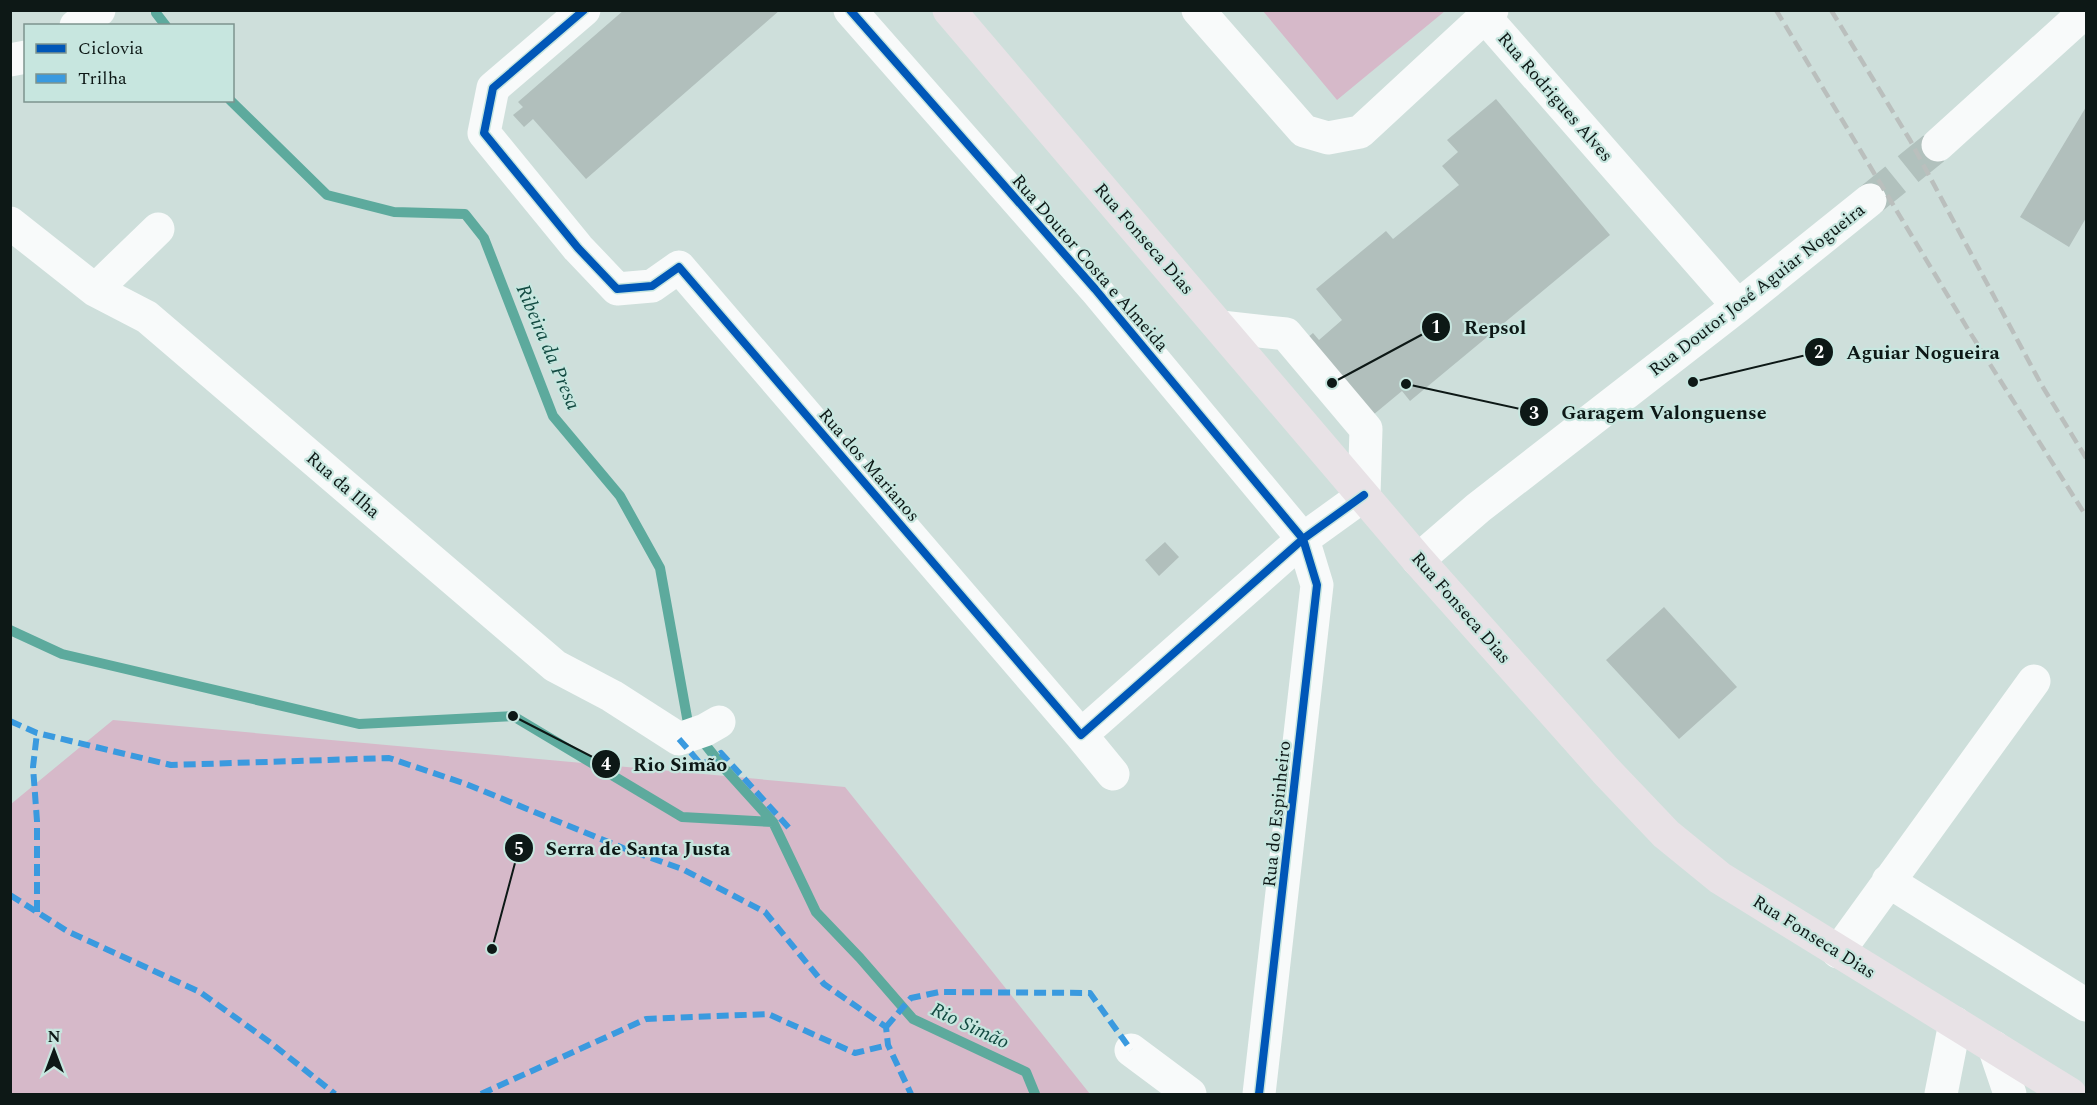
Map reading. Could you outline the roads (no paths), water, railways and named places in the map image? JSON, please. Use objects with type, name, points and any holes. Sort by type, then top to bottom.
[{"type":"main road","name":"Rua Fonseca Dias","points":[[949,10],[1418,560],[1606,771],[1666,834],[1720,878],[2070,1095]]},
{"type":"street","points":[[79,24],[99,10]]},
{"type":"street","name":"Rua dos Marianos","points":[[584,10],[493,88],[484,133],[578,248],[617,289],[652,286],[679,267],[1113,774]]},
{"type":"street","name":"Rua Doutor Costa e Almeida","points":[[850,10],[1095,289],[1303,539]]},
{"type":"street","name":"Rua Rodrigues Alves","points":[[1198,10],[1304,131],[1328,138],[1360,132],[1488,14],[1738,306]]},
{"type":"street","points":[[1938,145],[2086,11]]},
{"type":"street","name":"Rua Doutor José Aguiar Nogueira","points":[[1418,560],[1478,508],[1870,200]]},
{"type":"street","name":"Rua da Ilha","points":[[10,223],[95,290],[147,317],[555,666],[612,696],[698,732]]},
{"type":"street","points":[[95,290],[158,229]]},
{"type":"street","points":[[1081,735],[1303,539],[1364,495],[1366,429],[1293,342],[1286,334],[1221,327]]},
{"type":"street","name":"Rua do Espinheiro","points":[[1259,1095],[1317,585],[1303,539]]},
{"type":"street","points":[[1838,952],[2034,681]]},
{"type":"street","points":[[1888,881],[2086,1005]]},
{"type":"street","points":[[1941,1095],[1955,1023]]},
{"type":"street","points":[[1994,1047],[2010,1095]]},
{"type":"street","points":[[1131,1050],[1190,1095]]},
{"type":"waterway","name":"Ribeira da Presa","points":[[157,10],[156,13],[164,24]]},
{"type":"waterway","name":"Ribeira da Presa","points":[[232,102],[327,195],[394,212],[465,214],[484,238],[553,416],[620,496],[660,568],[688,723],[724,768],[773,822]]},
{"type":"waterway","name":"Rio Simão","points":[[10,630],[62,654],[359,724],[513,716],[682,817],[773,822],[816,912],[913,1019],[1026,1072],[1035,1094]]},
{"type":"tunnel","points":[[1870,200],[1938,145]]},
{"type":"railway","points":[[1776,10],[1969,331],[2086,516]]},
{"type":"railway","points":[[1831,10],[1910,140],[2041,384],[2086,458]]},
{"type":"place","name":"Aguiar Nogueira","points":[[1693,382]]},
{"type":"place","name":"Repsol","points":[[1332,383]]},
{"type":"place","name":"Garagem Valonguense","points":[[1406,384]]},
{"type":"place","name":"Rio Simão","points":[[513,716]]},
{"type":"place","name":"Serra de Santa Justa","points":[[492,949]]}]
